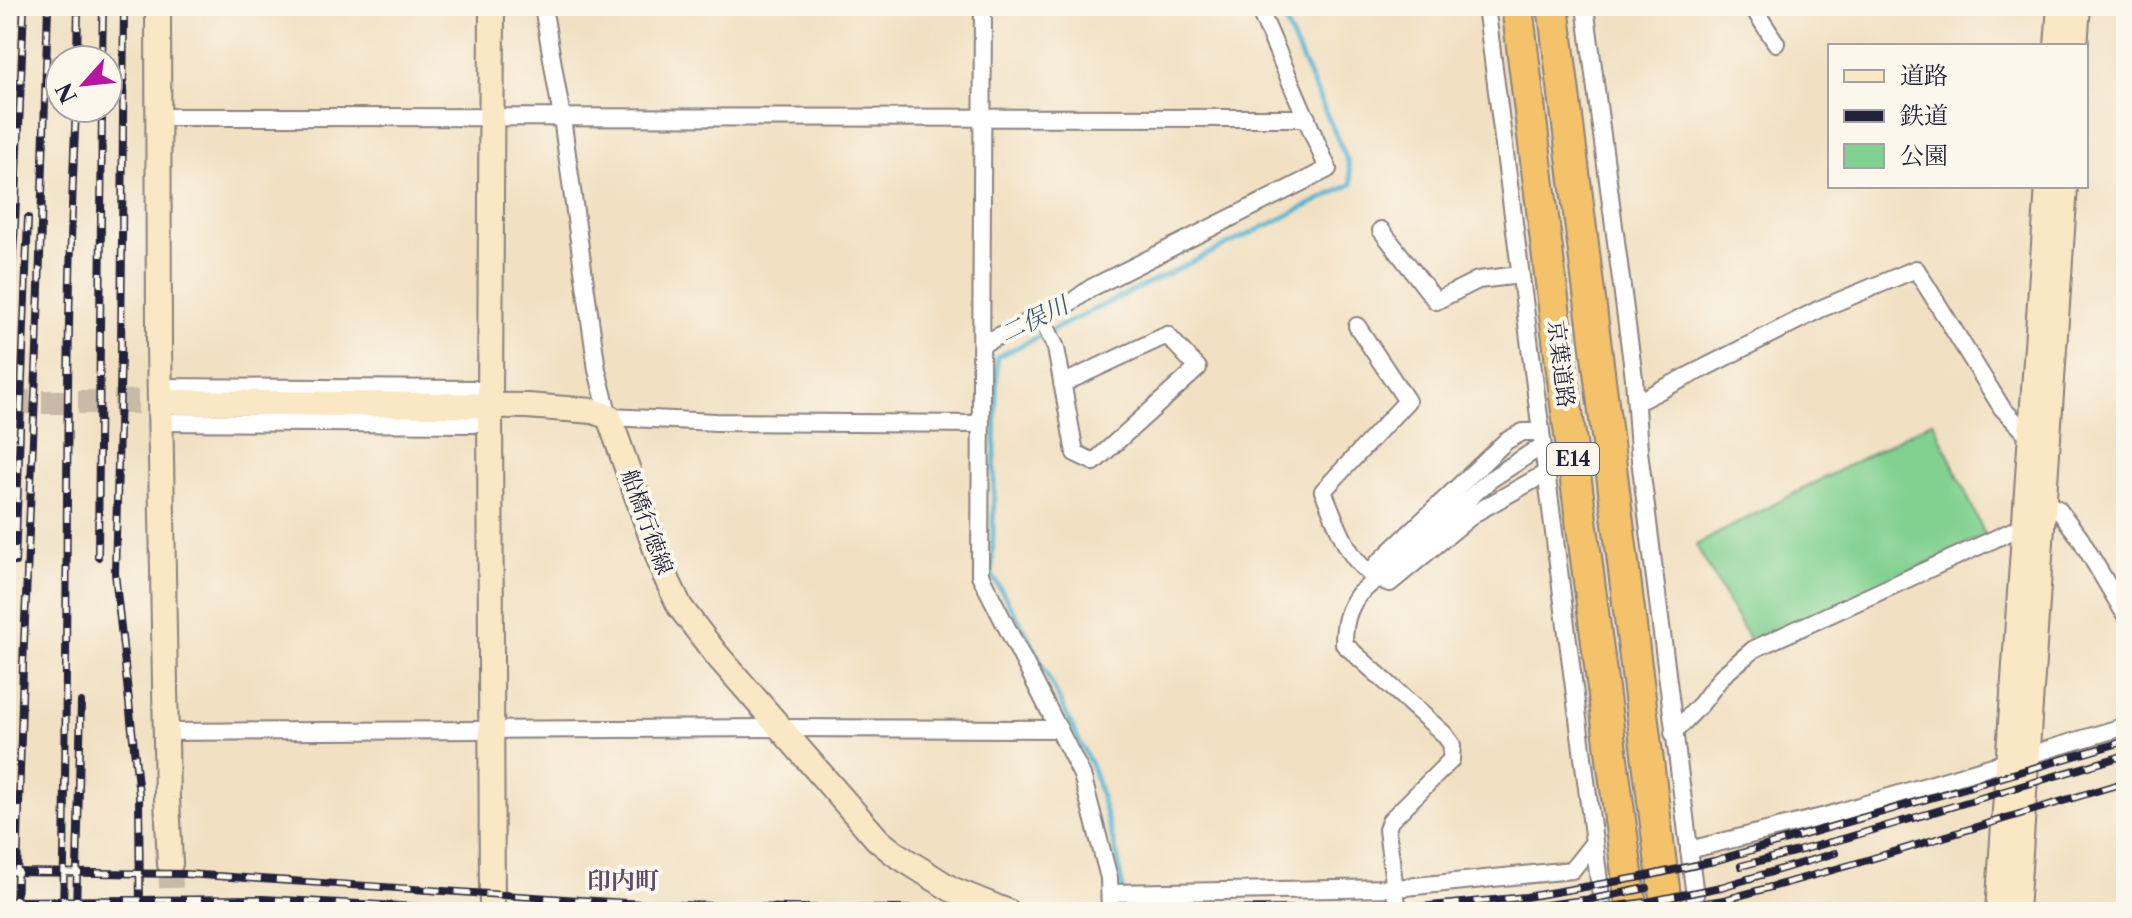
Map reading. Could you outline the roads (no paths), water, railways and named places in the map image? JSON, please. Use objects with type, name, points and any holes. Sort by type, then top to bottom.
[{"type":"highway","name":"京葉道路","points":[[1517,6],[1632,912]]},
{"type":"highway","name":"京葉道路","points":[[1553,6],[1667,912]]},
{"type":"street","points":[[158,6],[158,117],[168,395],[161,422],[170,864]]},
{"type":"street","points":[[492,6],[492,912]]},
{"type":"street","points":[[543,6],[597,370],[609,417]]},
{"type":"street","points":[[983,6],[980,575],[1082,775],[1109,878],[1110,912]]},
{"type":"street","points":[[982,344],[1073,301],[1091,288],[1328,169],[1258,6]]},
{"type":"street","points":[[1486,6],[1603,912]]},
{"type":"street","points":[[1585,6],[1634,378],[1639,451],[1697,912]]},
{"type":"street","points":[[1752,6],[1776,43]]},
{"type":"street","points":[[2057,44],[2060,6]]},
{"type":"street","points":[[2075,44],[2078,6]]},
{"type":"street","points":[[158,117],[1307,118]]},
{"type":"street","points":[[1998,912],[2018,759],[2039,438],[2048,188]]},
{"type":"street","points":[[2039,438],[2065,188]]},
{"type":"street","points":[[1381,230],[1436,301],[1478,280],[1520,275]]},
{"type":"street","points":[[1643,399],[1820,309],[1916,269],[2002,408],[2039,438]]},
{"type":"street","points":[[1041,316],[1056,348],[1062,384],[1075,453],[1094,462],[1198,368],[1167,335],[1062,384]]},
{"type":"street","points":[[1357,326],[1407,401],[1323,491],[1354,561],[1376,579],[1390,583],[1475,513],[1546,473]]},
{"type":"street","points":[[168,395],[527,406],[593,411],[609,417],[716,422],[981,424]]},
{"type":"street","points":[[161,422],[474,424],[490,406]]},
{"type":"street","name":"船橋行徳線","points":[[609,417],[665,575],[680,607],[707,643],[886,847],[951,889],[1008,912]]},
{"type":"street","points":[[1376,579],[1377,564],[1506,441],[1523,432],[1541,432]]},
{"type":"street","points":[[1398,912],[1387,830],[1390,821],[1451,760],[1452,745],[1444,734],[1344,644],[1344,628],[1351,605],[1359,594],[1491,479],[1534,451]]},
{"type":"street","points":[[2016,912],[2025,525],[2035,500]]},
{"type":"street","points":[[2035,500],[2058,509],[2080,538],[2126,616]]},
{"type":"street","points":[[1673,733],[1722,676],[1754,649],[2025,525]]},
{"type":"street","points":[[1689,850],[1826,816],[2126,726]]},
{"type":"street","points":[[166,732],[1059,729]]},
{"type":"street","points":[[1110,893],[1396,888],[1572,870],[1594,842]]},
{"type":"waterway","name":"二俣川","points":[[1126,912],[1118,859],[1094,771],[1026,632],[992,575],[997,357],[1352,184],[1348,162],[1278,6]]},
{"type":"tunnel","points":[[6,402],[176,402]]},
{"type":"tunnel","points":[[170,864],[172,912]]},
{"type":"railway","points":[[6,353],[24,6]]},
{"type":"railway","points":[[16,912],[48,6]]},
{"type":"railway","points":[[77,44],[78,6]]},
{"type":"railway","points":[[102,44],[103,6]]},
{"type":"railway","points":[[124,6],[121,355],[115,573],[139,794],[140,912]]},
{"type":"railway","points":[[63,912],[69,309],[75,124]]},
{"type":"railway","points":[[98,557],[102,124]]},
{"type":"railway","points":[[15,562],[28,218]]},
{"type":"railway","points":[[76,912],[81,702]]},
{"type":"railway","points":[[6,872],[186,874],[641,904],[787,908],[1398,909],[1526,897],[1714,861],[2126,741]]},
{"type":"railway","points":[[1741,866],[2126,755]]},
{"type":"railway","points":[[1668,909],[1724,900],[1854,864],[2126,782]]},
{"type":"railway","points":[[1601,908],[1721,887],[1835,853]]},
{"type":"railway","points":[[1537,906],[1647,888]]},
{"type":"railway","points":[[6,901],[262,899],[518,912]]},
{"type":"railway","points":[[228,910],[264,912]]},
{"type":"district","name":"印内町","points":[[623,880]]}]
